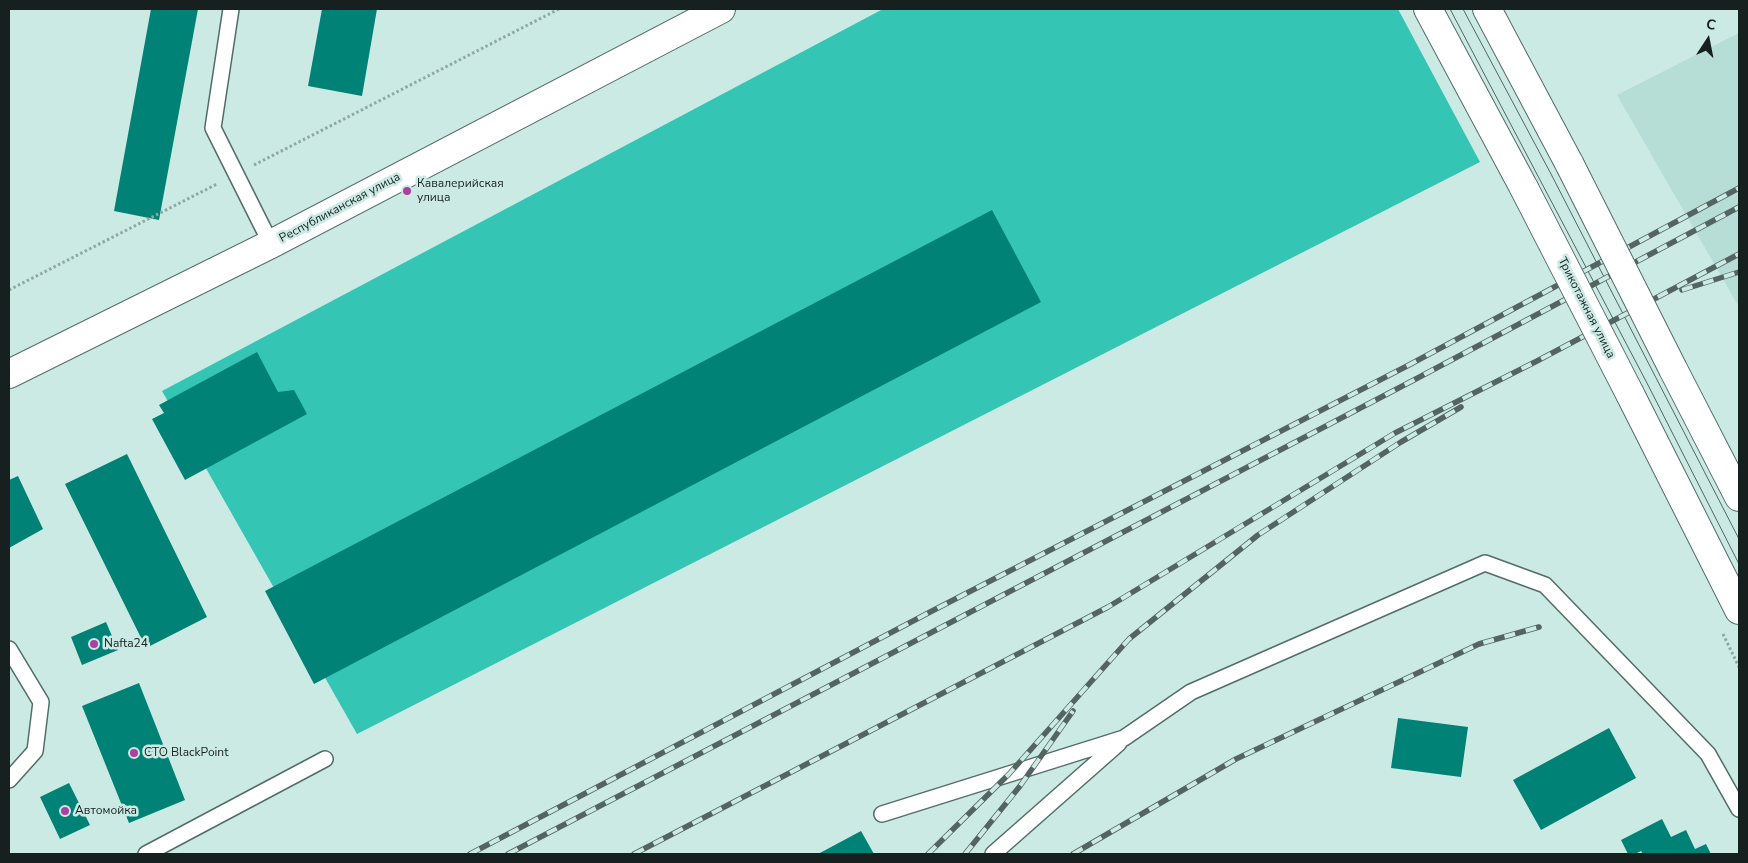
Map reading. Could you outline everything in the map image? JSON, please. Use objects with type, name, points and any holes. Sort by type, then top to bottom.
[{"type":"main road","name":"Республиканская улица","points":[[9,374],[271,244],[721,9]]},
{"type":"main road","name":"Трикотажная улица","points":[[1428,9],[1524,188],[1739,610]]},
{"type":"main road","points":[[1487,9],[1570,165],[1739,497]]},
{"type":"lane","points":[[231,9],[213,128],[271,244]]},
{"type":"lane","points":[[993,854],[1124,738],[1191,692],[1485,563],[1545,585],[1708,754],[1739,809]]},
{"type":"lane","points":[[9,649],[41,702],[35,751],[9,780]]},
{"type":"lane","points":[[882,814],[1124,738]]},
{"type":"lane","points":[[146,854],[325,759]]},
{"type":"path","points":[[249,168],[560,9]]},
{"type":"path","points":[[9,290],[222,181]]},
{"type":"shaded area","points":[[1739,33],[1739,307],[1617,95]]},
{"type":"green space","points":[[883,9],[1398,9],[1480,162],[357,734],[162,391]]},
{"type":"building","points":[[151,9],[198,9],[159,220],[114,211]]},
{"type":"building","points":[[322,9],[377,9],[362,96],[308,86]]},
{"type":"building","points":[[992,210],[1041,302],[314,684],[265,591]]},
{"type":"building","points":[[257,352],[278,392],[294,390],[307,414],[185,480],[152,419],[164,413],[159,405]]},
{"type":"building","points":[[127,454],[207,617],[146,648],[65,484]]},
{"type":"building","points":[[18,476],[43,529],[9,548],[9,480]]},
{"type":"building","name":"Nafta24","points":[[106,622],[118,650],[82,665],[71,637]]},
{"type":"building","name":"СТО BlackPoint","points":[[139,683],[185,800],[129,823],[82,706]]},
{"type":"building","points":[[1398,718],[1468,727],[1461,777],[1391,768]]},
{"type":"building","points":[[1609,728],[1636,778],[1541,830],[1513,780]]},
{"type":"building","name":"Автомойка","points":[[69,783],[90,825],[60,839],[40,797]]},
{"type":"building","points":[[1662,819],[1671,837],[1686,830],[1695,849],[1706,844],[1711,854],[1643,854],[1641,851],[1635,854],[1628,854],[1621,840]]},
{"type":"building","points":[[861,831],[874,854],[818,854]]},
{"type":"tram line","points":[[1450,9],[1648,385],[1739,564]]},
{"type":"tram line","points":[[1463,9],[1551,174],[1739,539]]},
{"type":"railway","points":[[470,854],[932,611],[1407,366],[1739,188]]},
{"type":"railway","points":[[508,854],[1412,381],[1739,207]]},
{"type":"railway","points":[[634,854],[1108,607],[1395,433],[1537,361],[1739,254]]},
{"type":"railway","points":[[1682,290],[1739,272]]},
{"type":"railway","points":[[928,854],[1009,774],[1129,639],[1258,535],[1401,442],[1461,407]]},
{"type":"railway","points":[[1073,854],[1236,759],[1479,644],[1539,627]]},
{"type":"railway","points":[[965,854],[1020,786],[1073,711]]},
{"type":"place","name":"Кавалерийская улица","points":[[407,191]]},
{"type":"place","name":"Nafta24","points":[[94,644]]},
{"type":"place","name":"СТО BlackPoint","points":[[134,753]]},
{"type":"place","name":"Автомойка","points":[[65,811]]}]
